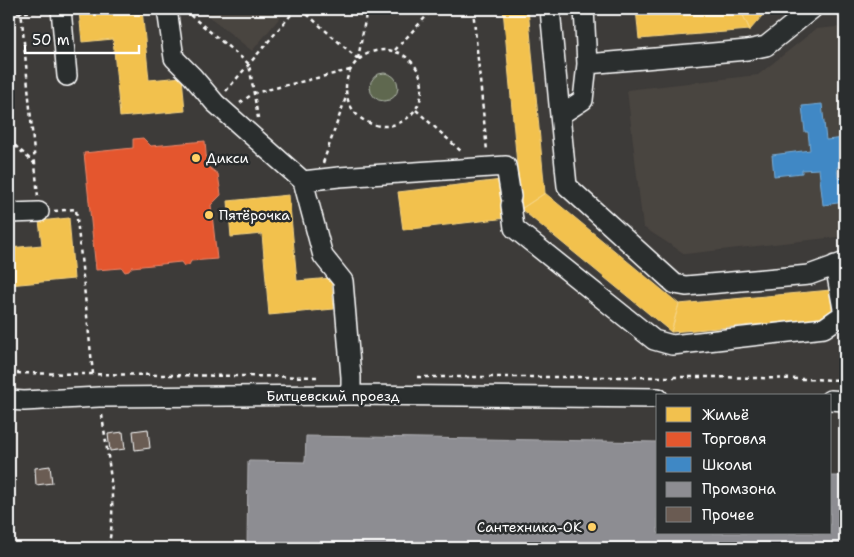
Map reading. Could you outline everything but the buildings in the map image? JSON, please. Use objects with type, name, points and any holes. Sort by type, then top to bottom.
[{"type":"street","points":[[61,9],[67,76]]},
{"type":"street","points":[[167,9],[174,58],[221,108],[310,180],[323,256],[343,281],[351,395]]},
{"type":"street","points":[[310,180],[506,166],[514,228],[654,340],[672,345],[824,328],[844,314],[840,264],[809,275],[686,286],[675,284],[567,186],[550,9]]},
{"type":"street","points":[[560,115],[583,100],[587,64],[584,9]]},
{"type":"street","points":[[587,64],[747,50],[766,46],[812,9]]},
{"type":"street","points":[[9,213],[39,212]]},
{"type":"street","name":"Битцевский проезд","points":[[9,400],[99,397],[351,395],[656,398]]},
{"type":"street","points":[[832,400],[845,401]]},
{"type":"path","points":[[9,14],[22,11],[61,9]]},
{"type":"path","points":[[183,9],[249,64],[258,119]]},
{"type":"path","points":[[221,108],[249,64],[296,9]]},
{"type":"path","points":[[301,9],[358,59]]},
{"type":"path","points":[[358,59],[367,9]]},
{"type":"path","points":[[395,51],[433,9]]},
{"type":"path","points":[[473,9],[484,167]]},
{"type":"path","points":[[840,9],[845,12]]},
{"type":"path","points":[[22,11],[39,212],[76,209],[93,374]]},
{"type":"path","points":[[383,49],[395,51],[406,56],[415,64],[423,87],[421,99],[416,110],[408,119],[397,125],[385,127],[372,125],[360,118],[351,108],[346,96],[346,82],[350,70],[358,59],[370,52],[383,49]]},
{"type":"path","points":[[221,108],[254,93],[350,70]]},
{"type":"path","points":[[310,180],[346,96]]},
{"type":"path","points":[[416,110],[484,167]]},
{"type":"path","points":[[9,140],[35,164]]},
{"type":"path","points":[[9,373],[323,377]]},
{"type":"path","points":[[410,377],[714,377],[845,380]]},
{"type":"path","points":[[102,415],[112,489],[111,537],[108,548]]},
{"type":"shaded area","points":[[200,9],[287,9],[252,51]]},
{"type":"shaded area","points":[[837,27],[845,33],[845,236],[685,254],[643,227],[627,90],[758,75],[816,29]]},
{"type":"green space","points":[[384,73],[394,77],[398,87],[394,97],[384,101],[374,97],[370,87],[374,77]]},
{"type":"place","name":"Дикси","points":[[196,158]]},
{"type":"place","name":"Пятёрочка","points":[[209,215]]},
{"type":"place","name":"Сантехника-ОК","points":[[592,527]]}]
